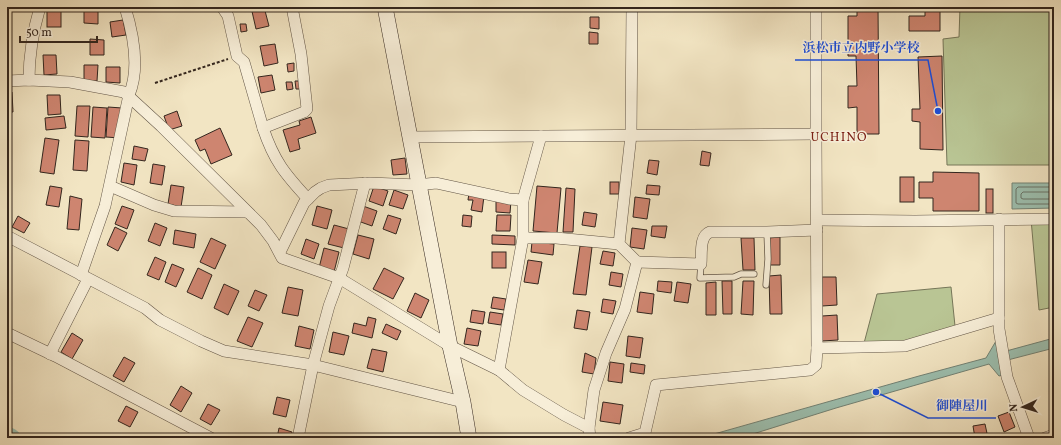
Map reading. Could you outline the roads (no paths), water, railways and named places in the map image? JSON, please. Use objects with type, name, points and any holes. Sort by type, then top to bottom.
[{"type":"street","points":[[29,80],[29,58],[33,33],[40,7]]},
{"type":"street","points":[[50,354],[85,277],[110,186],[129,95],[132,88],[134,58],[131,30],[125,7]]},
{"type":"street","points":[[222,7],[228,16],[237,56],[244,62],[262,128],[271,150],[284,172],[308,198]]},
{"type":"street","points":[[262,128],[304,112],[307,109],[301,54],[292,7]]},
{"type":"street","points":[[385,7],[450,346],[464,402],[469,438]]},
{"type":"street","points":[[619,244],[632,135],[632,7]]},
{"type":"street","points":[[629,438],[645,433],[656,385],[810,370],[816,365],[816,7]]},
{"type":"street","points":[[7,81],[29,80],[70,82],[124,92],[129,95],[261,225],[274,241],[282,258],[339,278],[450,346],[500,370],[523,390],[564,414],[590,433]]},
{"type":"street","points":[[410,137],[816,134]]},
{"type":"street","points":[[500,370],[523,238],[523,200],[541,136]]},
{"type":"street","points":[[280,252],[304,203],[321,188],[329,185],[364,183],[418,185],[436,183],[509,199],[523,200]]},
{"type":"street","points":[[298,438],[313,365],[329,306],[343,268],[364,183]]},
{"type":"street","points":[[110,186],[154,205],[174,211],[247,212]]},
{"type":"street","points":[[523,238],[556,238],[619,244],[637,262],[701,264],[703,238],[708,233],[767,232],[817,225],[1054,218]]},
{"type":"street","points":[[999,219],[1000,318],[1006,378],[1029,438]]},
{"type":"street","points":[[7,236],[145,308],[160,320],[201,342],[224,350],[313,365],[464,402]]},
{"type":"street","points":[[590,433],[594,390],[606,353],[625,309],[637,262]]},
{"type":"street","points":[[817,348],[905,346],[1000,318]]},
{"type":"street","points":[[7,333],[211,438]]},
{"type":"street","points":[[1045,438],[1054,435]]},
{"type":"lane","points":[[766,284],[768,259],[767,232]]},
{"type":"lane","points":[[701,264],[700,278],[734,277],[740,274],[754,274]]},
{"type":"water","points":[[1012,183],[1054,183],[1054,208],[1012,209]]},
{"type":"water","points":[[1054,338],[1054,348],[1000,362],[1003,375],[999,376],[989,364],[836,408],[740,438],[700,438],[986,358],[996,341],[999,353]]},
{"type":"waterway","points":[[7,436],[11,438]]},
{"type":"place","name":"浜松市立内野小学校","points":[[938,111]]},
{"type":"place","name":"御陣屋川","points":[[876,392]]},
{"type":"district","name":"UCHINO","points":[[839,138]]}]
